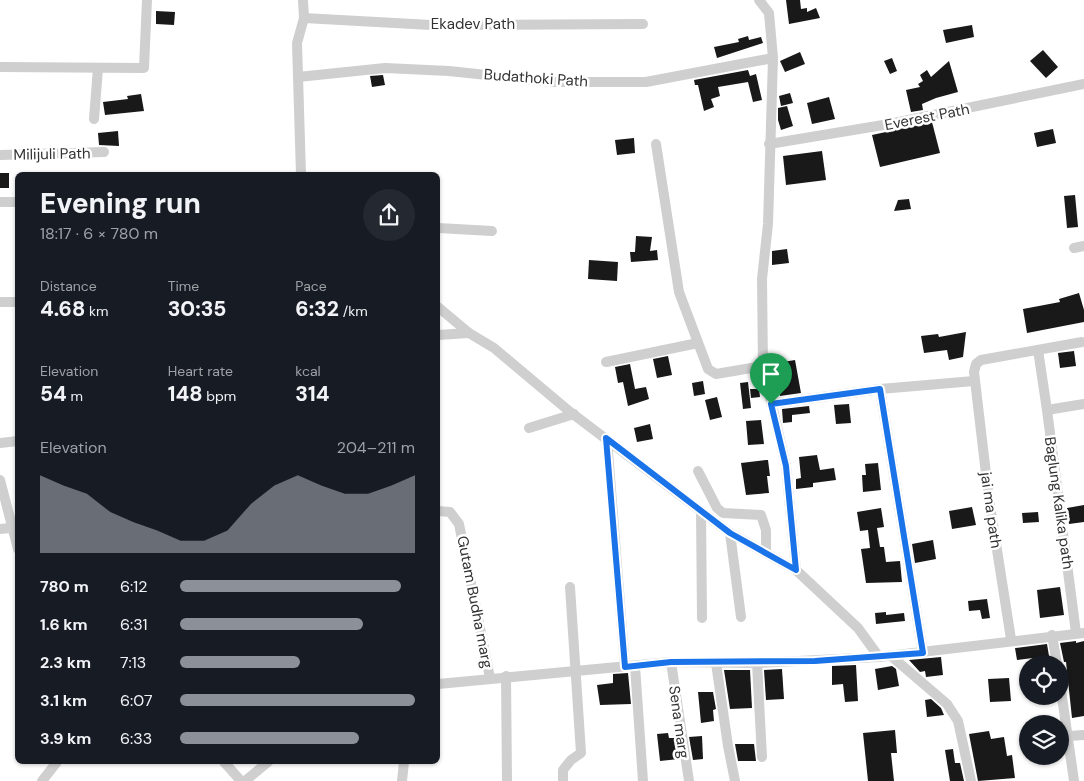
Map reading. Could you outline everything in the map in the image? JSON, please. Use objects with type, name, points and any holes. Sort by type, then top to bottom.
[{"type":"street","points":[[0,67],[144,68],[147,0]]},
{"type":"street","points":[[301,172],[296,43],[304,18],[304,0]]},
{"type":"street","points":[[759,0],[769,13],[773,58],[768,224],[762,278],[763,366],[786,466],[796,570]]},
{"type":"street","name":"Ekadev Path","points":[[304,18],[431,25],[643,24]]},
{"type":"street","name":"Budathoki Path","points":[[298,77],[385,68],[449,71],[552,82],[646,82],[773,58]]},
{"type":"street","points":[[94,119],[98,68]]},
{"type":"street","name":"Everest Path","points":[[769,144],[889,124],[1084,84]]},
{"type":"street","points":[[656,144],[679,292],[708,369],[716,374],[763,366]]},
{"type":"street","name":"Milijuli Path","points":[[0,155],[104,152]]},
{"type":"street","points":[[0,202],[15,202]]},
{"type":"street","points":[[440,228],[492,230]]},
{"type":"street","points":[[0,302],[15,302]]},
{"type":"street","points":[[440,309],[469,333],[494,348],[574,414],[730,533],[796,570],[858,628],[879,657]]},
{"type":"street","points":[[440,335],[469,333]]},
{"type":"street","points":[[771,404],[880,389],[974,380],[976,364],[981,360],[1082,342]]},
{"type":"street","points":[[606,362],[698,343]]},
{"type":"street","name":"Baglung Kalika path","points":[[1038,350],[1080,633]]},
{"type":"street","name":"jai ma path","points":[[974,380],[1011,639]]},
{"type":"street","points":[[880,389],[923,653]]},
{"type":"street","points":[[1047,410],[1084,404]]},
{"type":"street","points":[[529,428],[574,414]]},
{"type":"street","points":[[606,438],[643,781]]},
{"type":"street","points":[[0,443],[15,441]]},
{"type":"street","points":[[698,471],[718,508],[723,513],[761,515],[766,530],[766,553]]},
{"type":"street","points":[[0,480],[13,517],[11,528],[15,540]]},
{"type":"street","name":"Gutam Budha marg","points":[[440,511],[450,512],[460,524],[490,678]]},
{"type":"street","points":[[701,511],[702,618]]},
{"type":"street","points":[[0,529],[11,528]]},
{"type":"street","points":[[730,533],[741,617]]},
{"type":"street","points":[[563,781],[563,770],[571,760],[581,753],[570,587]]},
{"type":"street","points":[[440,684],[506,676],[671,662],[757,663],[879,657],[923,653],[1011,639],[1080,633]]},
{"type":"street","points":[[1052,635],[1055,655]]},
{"type":"street","points":[[891,656],[947,704],[958,721],[971,781]]},
{"type":"street","name":"Sena marg","points":[[671,662],[688,781]]},
{"type":"street","points":[[716,663],[735,781]]},
{"type":"street","points":[[757,663],[762,757]]},
{"type":"street","points":[[506,676],[507,781]]},
{"type":"street","points":[[1074,781],[1069,736],[1084,735]]},
{"type":"street","points":[[42,781],[55,764]]},
{"type":"street","points":[[226,764],[243,781],[265,764]]},
{"type":"street","points":[[402,781],[404,764]]},
{"type":"building","points":[[786,0],[800,0],[801,9],[807,8],[807,12],[816,8],[820,18],[789,24]]},
{"type":"building","points":[[156,11],[175,12],[174,25],[156,24]]},
{"type":"building","points":[[972,25],[974,37],[946,43],[943,30]]},
{"type":"building","points":[[748,36],[749,40],[761,37],[763,43],[717,58],[714,47],[739,42],[738,39]]},
{"type":"building","points":[[1043,50],[1058,67],[1046,78],[1030,61]]},
{"type":"building","points":[[800,52],[805,64],[785,72],[780,61]]},
{"type":"building","points":[[892,58],[897,71],[890,74],[884,61]]},
{"type":"building","points":[[949,61],[958,92],[936,98],[922,104],[923,110],[911,112],[906,90],[920,87],[918,84],[923,81],[920,75],[927,70],[931,77]]},
{"type":"building","points":[[748,70],[750,76],[756,74],[762,100],[753,102],[748,82],[718,87],[720,96],[711,99],[714,107],[704,111],[698,85],[695,85],[694,80]]},
{"type":"building","points":[[383,75],[385,85],[372,87],[370,76]]},
{"type":"building","points":[[790,93],[793,103],[781,106],[779,96]]},
{"type":"building","points":[[141,94],[144,111],[105,115],[103,102],[128,99],[127,96]]},
{"type":"building","points":[[829,97],[835,119],[812,124],[807,103]]},
{"type":"building","points":[[787,106],[793,126],[781,130],[778,120],[778,108]]},
{"type":"building","points":[[932,122],[940,153],[880,167],[872,135]]},
{"type":"building","points":[[1053,129],[1056,143],[1037,147],[1034,133]]},
{"type":"building","points":[[118,131],[119,146],[99,145],[98,133]]},
{"type":"building","points":[[634,138],[635,153],[617,155],[615,140]]},
{"type":"building","points":[[822,151],[826,180],[786,185],[783,156]]},
{"type":"building","points":[[0,173],[9,173],[9,188],[0,188]]},
{"type":"building","points":[[1075,195],[1078,227],[1067,228],[1064,196]]},
{"type":"building","points":[[909,199],[911,209],[894,211],[898,200]]},
{"type":"building","points":[[636,236],[652,237],[650,251],[657,250],[658,260],[631,262],[630,252],[635,252]]},
{"type":"building","points":[[787,249],[789,263],[772,265],[772,251]]},
{"type":"building","points":[[589,260],[618,262],[617,281],[588,279]]},
{"type":"building","points":[[1079,293],[1084,310],[1084,322],[1027,333],[1023,309],[1060,302],[1059,299]]},
{"type":"building","points":[[966,332],[963,357],[949,360],[947,350],[924,353],[921,336],[938,334],[939,337]]},
{"type":"building","points":[[1074,351],[1076,366],[1060,368],[1058,353]]},
{"type":"building","points":[[668,356],[672,375],[657,378],[653,359]]},
{"type":"building","points":[[795,360],[801,393],[780,396],[779,389],[786,388],[783,362]]},
{"type":"building","points":[[630,364],[635,389],[646,387],[649,399],[628,406],[623,382],[618,383],[615,367]]},
{"type":"building","points":[[703,381],[705,394],[694,396],[692,383]]},
{"type":"building","points":[[748,382],[751,408],[743,409],[740,383]]},
{"type":"building","points":[[750,389],[759,389],[760,397],[751,398]]},
{"type":"building","points":[[717,397],[722,417],[710,420],[705,400]]},
{"type":"building","points":[[849,404],[851,423],[836,424],[834,405]]},
{"type":"building","points":[[809,406],[810,413],[792,415],[792,422],[783,423],[782,409]]},
{"type":"building","points":[[761,420],[764,444],[748,445],[746,421]]},
{"type":"building","points":[[650,424],[653,439],[637,442],[634,428]]},
{"type":"building","points":[[817,455],[820,470],[834,468],[836,480],[813,483],[813,487],[796,489],[796,479],[801,478],[799,457]]},
{"type":"building","points":[[768,460],[770,476],[767,476],[769,493],[746,495],[741,463]]},
{"type":"building","points":[[878,463],[881,490],[863,492],[862,475],[866,475],[865,464]]},
{"type":"building","points":[[1084,505],[1084,522],[1069,524],[1067,508]]},
{"type":"building","points":[[972,507],[976,525],[952,529],[949,511]]},
{"type":"building","points":[[881,508],[884,527],[877,528],[880,547],[884,547],[886,562],[900,561],[902,582],[866,583],[861,549],[870,548],[868,530],[860,531],[857,512]]},
{"type":"building","points":[[1038,512],[1039,522],[1023,523],[1022,513]]},
{"type":"building","points":[[933,540],[936,559],[915,563],[912,544]]},
{"type":"building","points":[[1060,587],[1064,615],[1040,618],[1037,590]]},
{"type":"building","points":[[987,599],[990,618],[982,619],[980,610],[969,611],[968,601]]},
{"type":"building","points":[[886,612],[886,615],[904,613],[905,621],[876,624],[875,613]]},
{"type":"building","points":[[1084,641],[1084,716],[1072,718],[1069,690],[1069,655],[1063,655],[1060,643]]},
{"type":"building","points":[[1047,644],[1049,655],[1019,655],[1019,660],[1017,660],[1015,648]]},
{"type":"building","points":[[941,657],[943,675],[926,677],[925,671],[920,672],[909,660]]},
{"type":"building","points":[[856,665],[858,701],[845,702],[843,684],[832,685],[832,666]]},
{"type":"building","points":[[892,666],[896,669],[899,686],[878,690],[875,669]]},
{"type":"building","points":[[782,669],[784,699],[766,700],[764,670]]},
{"type":"building","points":[[724,670],[750,670],[752,708],[730,709]]},
{"type":"building","points":[[628,673],[631,704],[600,705],[597,685],[613,683],[613,674]]},
{"type":"building","points":[[1009,678],[1011,701],[990,702],[988,679]]},
{"type":"building","points":[[698,692],[713,692],[716,709],[713,710],[714,721],[701,723]]},
{"type":"building","points":[[931,699],[941,708],[944,715],[927,717],[925,700]]},
{"type":"building","points":[[895,730],[897,753],[891,753],[894,781],[868,781],[863,733]]},
{"type":"building","points":[[989,731],[991,739],[1004,737],[1007,756],[1012,755],[1015,778],[978,781],[969,734]]},
{"type":"building","points":[[668,733],[669,738],[676,738],[679,759],[660,761],[657,734]]},
{"type":"building","points":[[702,736],[703,759],[693,760],[689,737]]},
{"type":"building","points":[[735,744],[754,744],[756,761],[738,761]]},
{"type":"building","points":[[953,749],[955,763],[960,763],[964,781],[950,781],[945,750]]},
{"type":"route","points":[[880,389],[923,653],[815,661],[757,663],[671,662],[625,667],[606,438],[730,533],[796,570],[786,466],[771,404],[880,389]]}]
